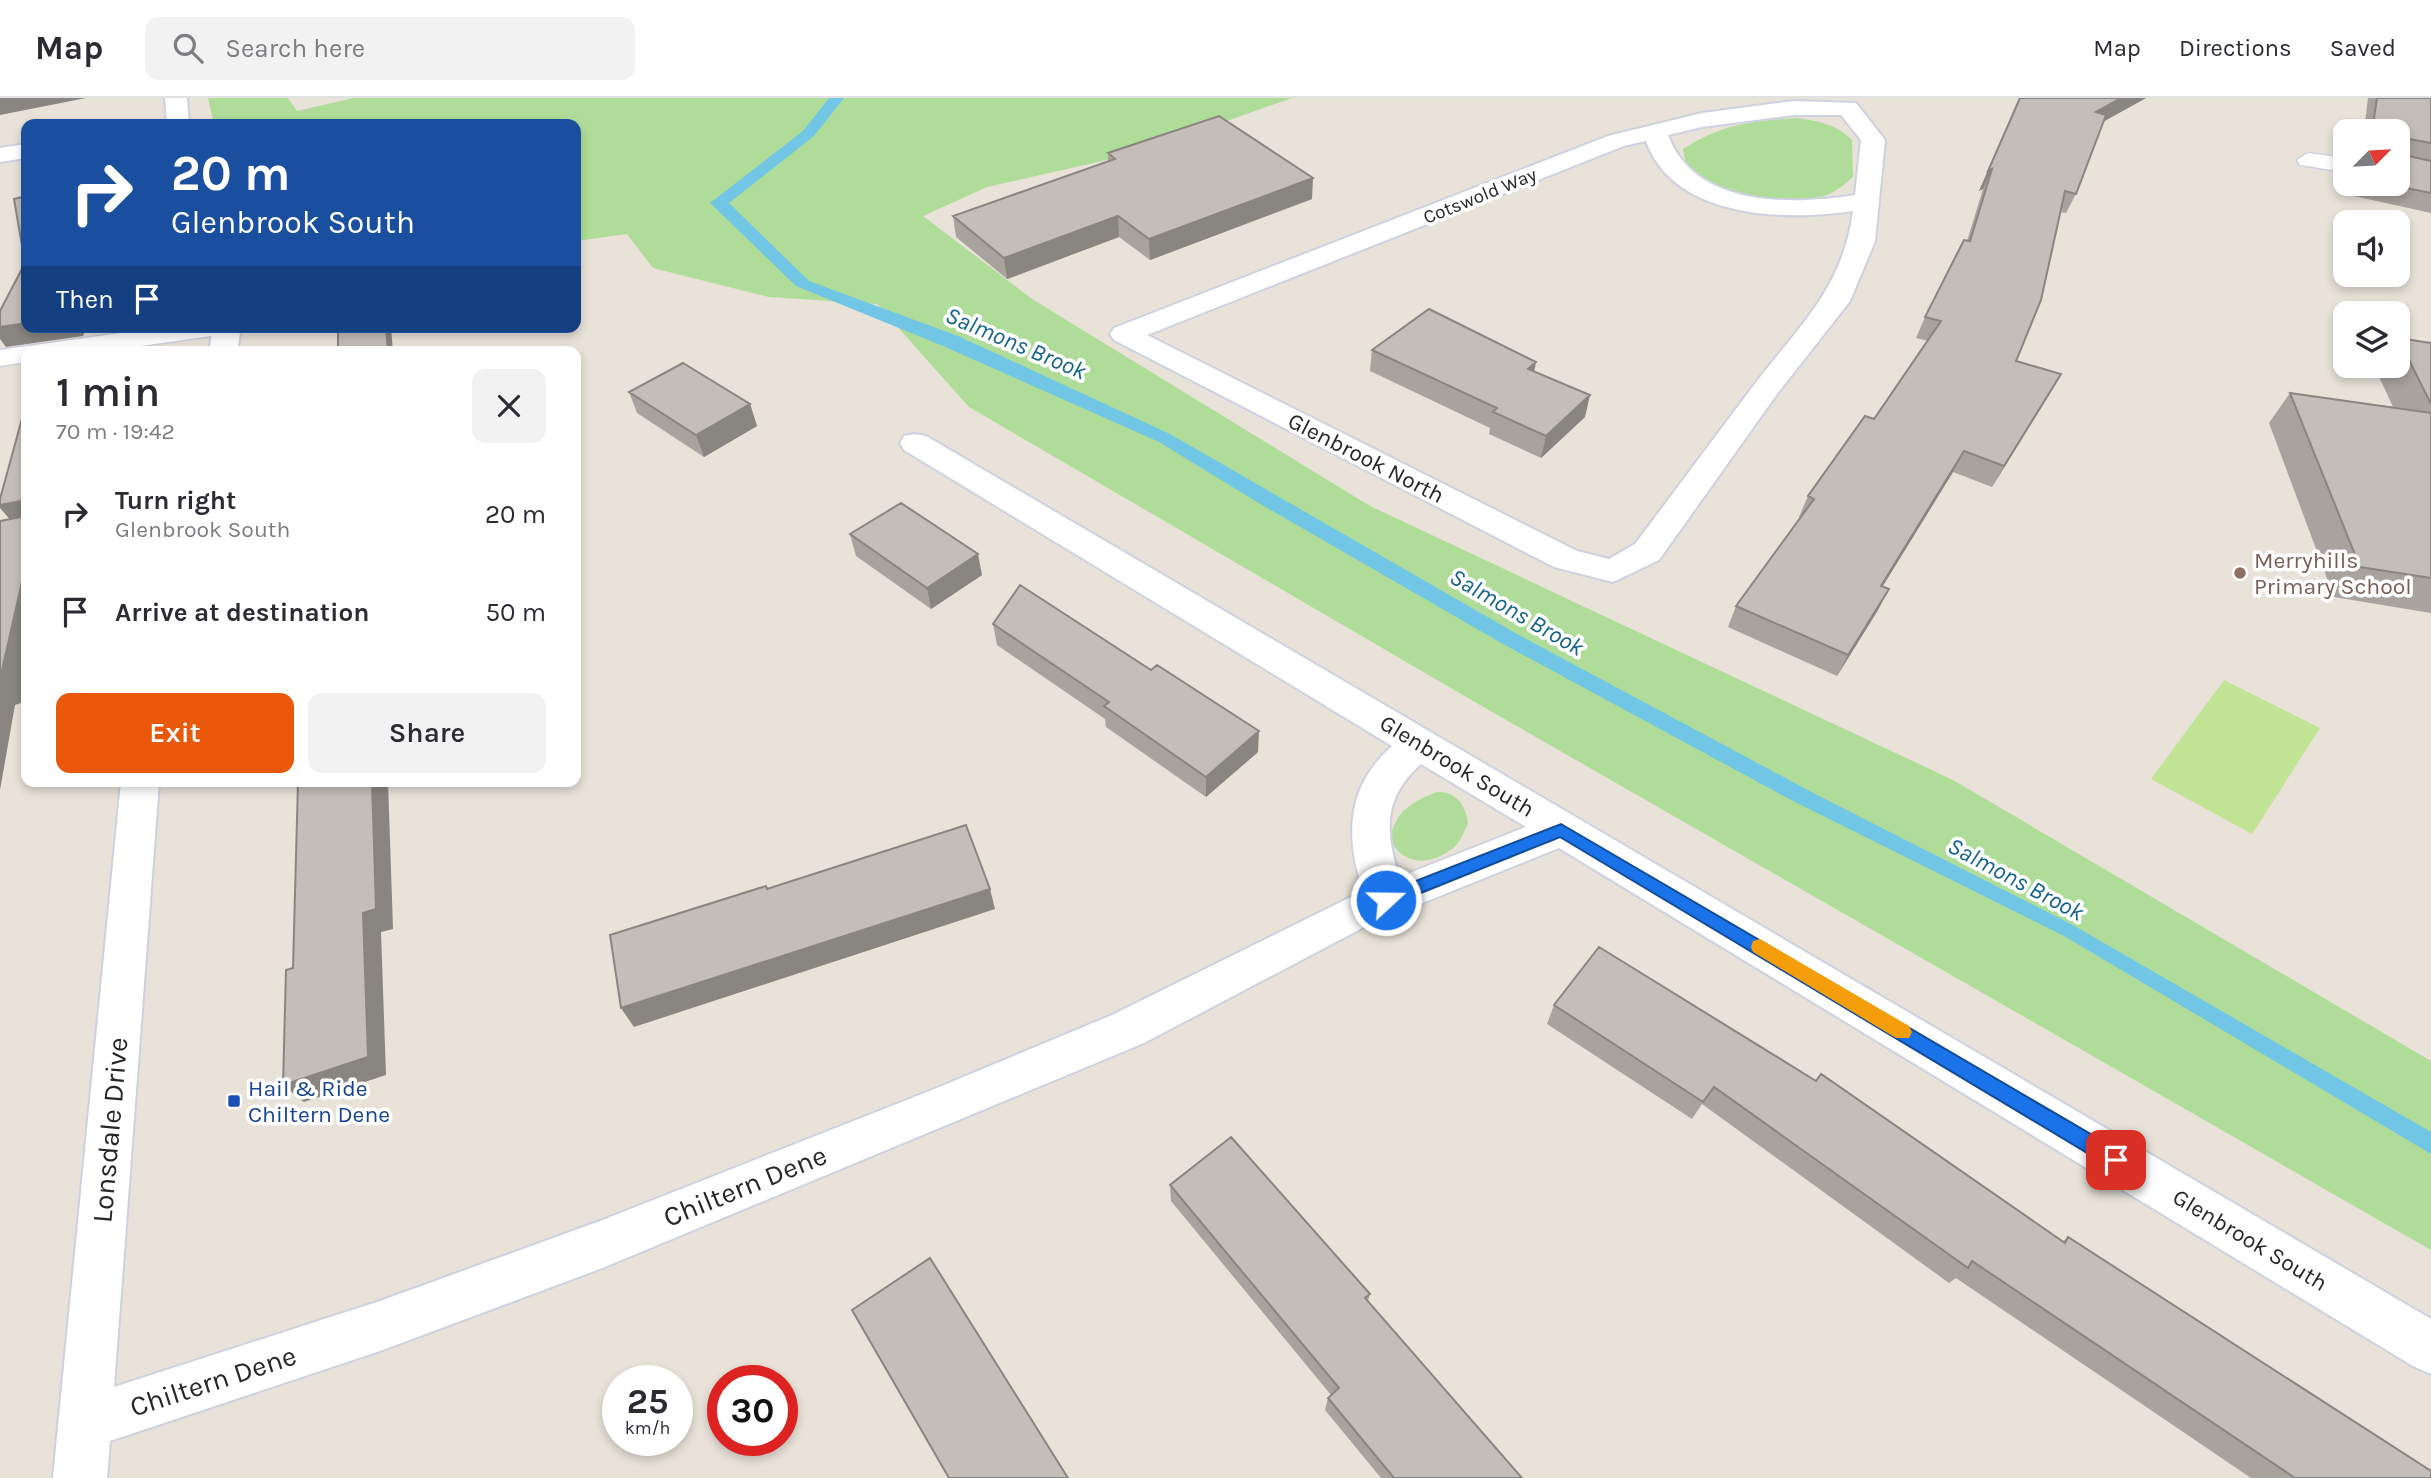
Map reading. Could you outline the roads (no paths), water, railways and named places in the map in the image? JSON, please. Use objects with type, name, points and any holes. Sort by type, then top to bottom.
[{"type":"street","points":[[176,98],[177,119]]},
{"type":"street","name":"Cotswold Way","points":[[1124,334],[1616,141],[1654,130],[1794,108],[1858,103],[1874,141],[1862,241],[1836,301],[1647,552],[1613,571]]},
{"type":"street","points":[[1654,130],[1667,159],[1697,183],[1729,199],[1766,209],[1795,211],[1867,201]]},
{"type":"street","points":[[0,155],[21,152]]},
{"type":"street","name":"Glenbrook North","points":[[1124,334],[1566,559],[1613,571]]},
{"type":"street","name":"Glenbrook South","points":[[915,443],[2431,1348]]},
{"type":"street","points":[[1386,900],[1371,853],[1373,805],[1383,779],[1419,743]]},
{"type":"street","name":"Lonsdale Drive","points":[[80,1478],[140,787]]},
{"type":"street","name":"Chiltern Dene","points":[[84,1423],[393,1321],[600,1245],[948,1105],[1128,1029],[1285,947],[1386,900],[1561,830]]},
{"type":"lane","points":[[2308,160],[2333,163]]},
{"type":"lane","points":[[85,346],[176,333]]},
{"type":"lane","points":[[0,358],[21,355]]},
{"type":"water","points":[[829,98],[844,98],[814,136],[729,203],[809,281],[958,336],[1170,434],[1517,634],[1817,795],[2071,924],[2431,1132],[2431,1154],[2064,936],[1793,801],[1503,644],[1257,502],[1159,442],[943,346],[796,286],[710,203],[803,131]]},
{"type":"place","name":"Merryhills Primary School","points":[[2240,573]]},
{"type":"place","name":"Hail & Ride Chiltern Dene","points":[[234,1101]]},
{"type":"water label","name":"Salmons Brook","points":[[1016,343]]},
{"type":"water label","name":"Salmons Brook","points":[[1517,612]]},
{"type":"water label","name":"Salmons Brook","points":[[2016,879]]}]
